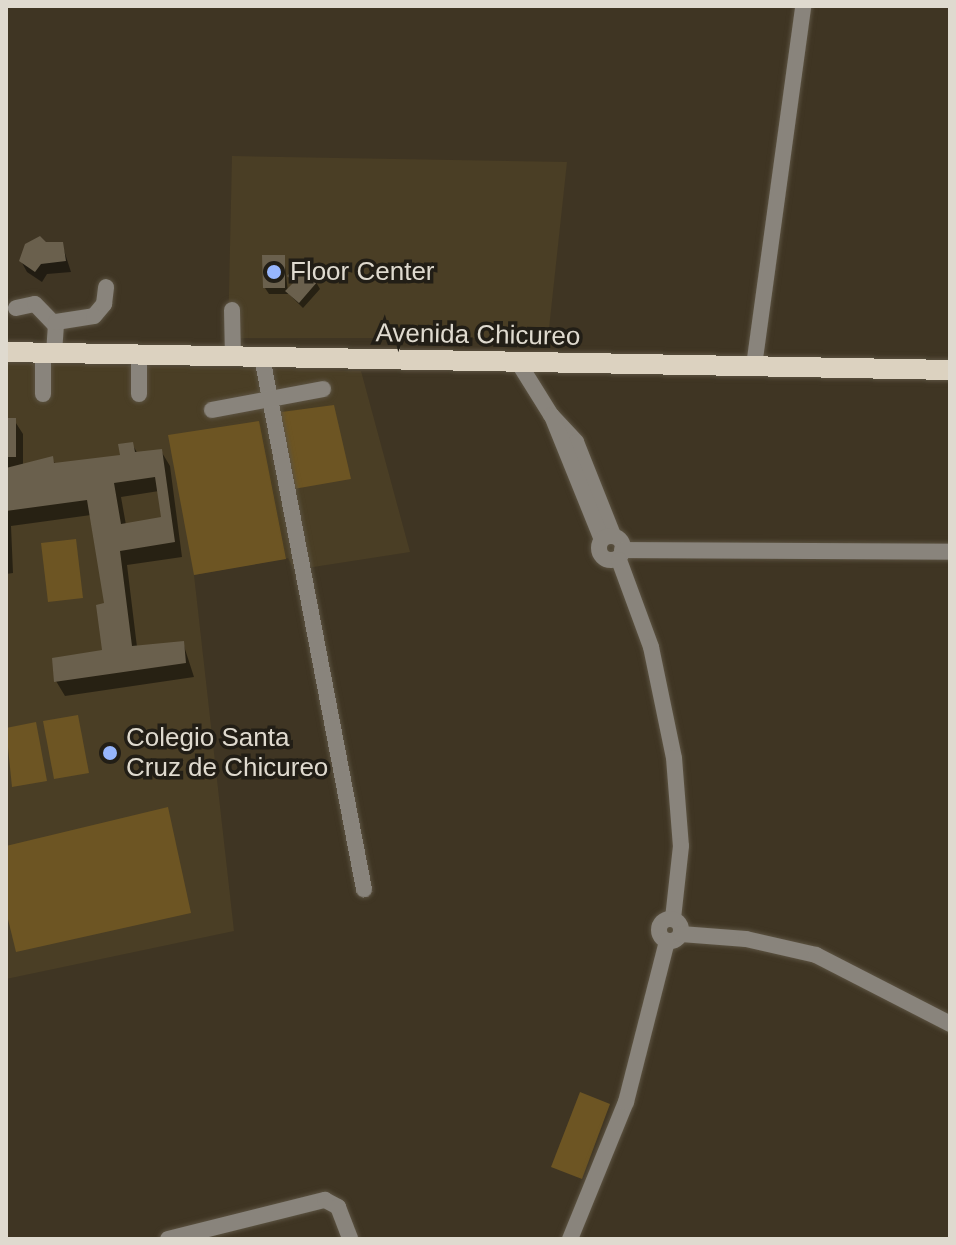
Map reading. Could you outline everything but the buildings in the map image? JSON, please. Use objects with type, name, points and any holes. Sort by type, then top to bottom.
[{"type":"main road","name":"Avenida Chicureo","points":[[6,352],[950,370]]},
{"type":"street","points":[[754,366],[803,6]]},
{"type":"street","points":[[55,325],[94,316],[104,304],[106,287]]},
{"type":"street","points":[[16,308],[35,304],[55,325]]},
{"type":"street","points":[[232,310],[233,357]]},
{"type":"street","points":[[43,394],[55,325]]},
{"type":"street","points":[[139,355],[139,394]]},
{"type":"street","points":[[262,357],[364,889]]},
{"type":"street","points":[[518,362],[551,415],[607,536],[620,555],[651,647],[673,748],[681,846],[674,932],[626,1102],[570,1239]]},
{"type":"street","points":[[212,410],[323,389]]},
{"type":"street","points":[[620,555],[950,552]]},
{"type":"street","points":[[674,932],[746,939],[816,955],[950,1024]]},
{"type":"street","points":[[168,1239],[325,1200],[338,1207],[350,1239]]},
{"type":"shaded area","points":[[232,156],[567,162],[548,338],[228,338]]},
{"type":"shaded area","name":"Colegio Santa Cruz de Chicureo","points":[[6,363],[361,371],[410,552],[294,570],[288,558],[194,575],[234,931],[6,979]]},
{"type":"shaded area","points":[[334,405],[351,479],[288,490],[274,413]]},
{"type":"shaded area","points":[[259,421],[286,559],[194,575],[168,435]]},
{"type":"shaded area","points":[[76,539],[83,598],[48,602],[41,543]]},
{"type":"shaded area","points":[[78,715],[89,773],[54,779],[43,721]]},
{"type":"shaded area","points":[[36,722],[47,781],[12,787],[6,728]]},
{"type":"shaded area","points":[[168,807],[191,913],[16,952],[6,911],[6,846]]},
{"type":"shaded area","points":[[580,1092],[610,1104],[582,1179],[551,1167]]},
{"type":"place","name":"Floor Center","points":[[274,272]]},
{"type":"place","name":"Colegio Santa Cruz de Chicureo","points":[[110,753]]}]
